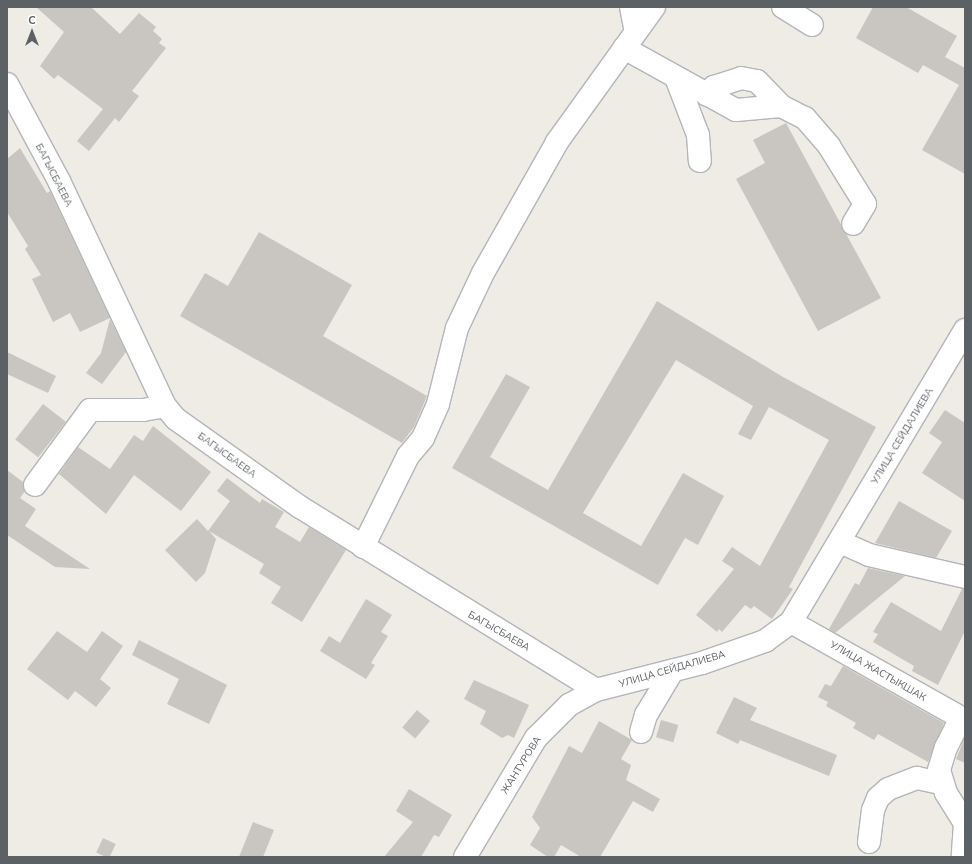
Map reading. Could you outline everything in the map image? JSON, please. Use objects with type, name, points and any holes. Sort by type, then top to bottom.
[{"type":"street","points":[[630,40],[631,7]]},
{"type":"street","points":[[363,547],[408,456],[423,438],[438,404],[457,328],[483,273],[557,142],[654,7]]},
{"type":"street","points":[[783,7],[812,25]]},
{"type":"street","points":[[630,40],[677,80],[736,110],[781,106]]},
{"type":"street","points":[[707,95],[714,87],[741,78],[757,82],[781,106],[805,118],[829,146],[865,204],[853,224]]},
{"type":"street","points":[[677,80],[698,135],[700,161]]},
{"type":"street","name":"БАГЫСБАЕВА","points":[[7,84],[59,181],[165,406],[176,419],[300,507],[596,690]]},
{"type":"street","name":"УЛИЦА СЕЙДАЛИЕВА","points":[[596,690],[673,670],[765,641],[791,622],[965,330]]},
{"type":"street","points":[[35,485],[90,410],[143,410],[165,406]]},
{"type":"street","points":[[840,542],[869,555],[965,577]]},
{"type":"street","name":"УЛИЦА ЖАСТЫКШАК","points":[[791,622],[963,719]]},
{"type":"street","points":[[641,732],[652,704],[673,670]]},
{"type":"street","name":"ЖАНТУРОВА","points":[[465,857],[536,738],[569,705],[596,690]]},
{"type":"street","points":[[931,781],[941,758],[963,719]]},
{"type":"street","points":[[869,842],[869,828],[878,798],[902,781],[931,781],[962,815],[963,855]]},
{"type":"building","points":[[36,7],[91,7],[120,34],[139,13],[156,27],[153,31],[162,39],[159,43],[166,48],[132,91],[139,96],[119,122],[115,118],[89,151],[77,141],[103,109],[58,75],[54,79],[40,66],[64,32]]},
{"type":"building","points":[[873,7],[906,7],[957,36],[945,57],[965,68],[965,174],[922,150],[959,85],[923,65],[918,73],[856,38]]},
{"type":"building","points":[[786,123],[881,298],[818,331],[736,179],[765,163],[753,140]]},
{"type":"building","points":[[20,148],[47,193],[50,191],[110,318],[80,332],[70,313],[53,322],[32,279],[41,275],[25,249],[28,246],[7,212],[7,159]]},
{"type":"building","points":[[259,232],[352,285],[323,336],[427,396],[414,427],[402,443],[180,316],[205,273],[228,286]]},
{"type":"building","points":[[657,301],[783,377],[876,427],[789,587],[793,589],[772,619],[754,606],[751,609],[745,605],[722,632],[719,629],[717,632],[696,615],[734,569],[722,561],[732,547],[760,566],[829,440],[769,407],[751,440],[738,434],[753,406],[676,360],[583,513],[641,546],[683,473],[724,496],[698,545],[685,538],[658,585],[452,468],[506,374],[530,387],[490,457],[548,490]]},
{"type":"building","points":[[110,319],[126,352],[102,384],[86,373],[101,353]]},
{"type":"building","points":[[7,352],[56,376],[48,393],[7,374]]},
{"type":"building","points":[[43,404],[66,422],[38,457],[15,439]]},
{"type":"building","points":[[945,410],[965,423],[965,501],[922,473],[942,442],[929,433]]},
{"type":"building","points":[[153,426],[211,472],[181,511],[134,475],[106,514],[59,474],[78,447],[110,469],[134,435],[143,441]]},
{"type":"building","points":[[7,470],[23,482],[25,491],[20,498],[36,509],[25,526],[90,569],[55,567],[7,535]]},
{"type":"building","points":[[227,478],[260,503],[262,499],[284,512],[275,527],[300,542],[309,527],[346,550],[302,622],[271,603],[281,587],[259,573],[264,564],[209,531],[216,539],[205,573],[196,582],[165,550],[197,519],[208,531],[230,501],[217,491]]},
{"type":"building","points":[[899,501],[952,531],[936,558],[875,543]]},
{"type":"building","points":[[868,568],[905,576],[835,633],[829,629],[855,583],[859,585]]},
{"type":"building","points":[[962,589],[965,589],[965,631],[938,685],[912,671],[914,666],[873,642],[878,634],[873,632],[891,602],[941,631]]},
{"type":"building","points":[[366,599],[392,615],[381,632],[388,636],[371,663],[375,665],[366,679],[320,651],[329,636],[340,643]]},
{"type":"building","points":[[57,631],[87,652],[102,631],[123,646],[100,679],[111,688],[96,707],[75,691],[68,700],[27,669]]},
{"type":"building","points":[[139,640],[227,685],[209,724],[167,704],[179,679],[132,655]]},
{"type":"building","points":[[843,666],[944,723],[928,762],[878,734],[874,740],[853,728],[856,723],[826,706],[828,702],[818,697],[825,684],[831,686]]},
{"type":"building","points":[[474,680],[529,705],[514,738],[508,735],[502,738],[480,724],[486,711],[464,699]]},
{"type":"building","points":[[734,697],[757,708],[750,720],[837,755],[829,776],[740,740],[738,744],[716,733]]},
{"type":"building","points":[[417,710],[430,721],[415,739],[402,728]]},
{"type":"building","points":[[661,720],[678,725],[673,742],[656,737]]},
{"type":"building","points":[[599,721],[632,740],[621,759],[631,765],[626,780],[660,799],[653,812],[633,801],[600,857],[581,857],[561,845],[554,857],[548,857],[530,845],[540,828],[532,817],[569,746],[582,753]]},
{"type":"building","points":[[965,737],[965,763],[956,759]]},
{"type":"building","points":[[409,789],[452,815],[439,837],[434,835],[421,857],[384,857],[413,822],[396,811]]},
{"type":"building","points":[[253,822],[274,830],[263,857],[239,857]]},
{"type":"building","points":[[103,838],[116,844],[110,857],[96,853]]}]
